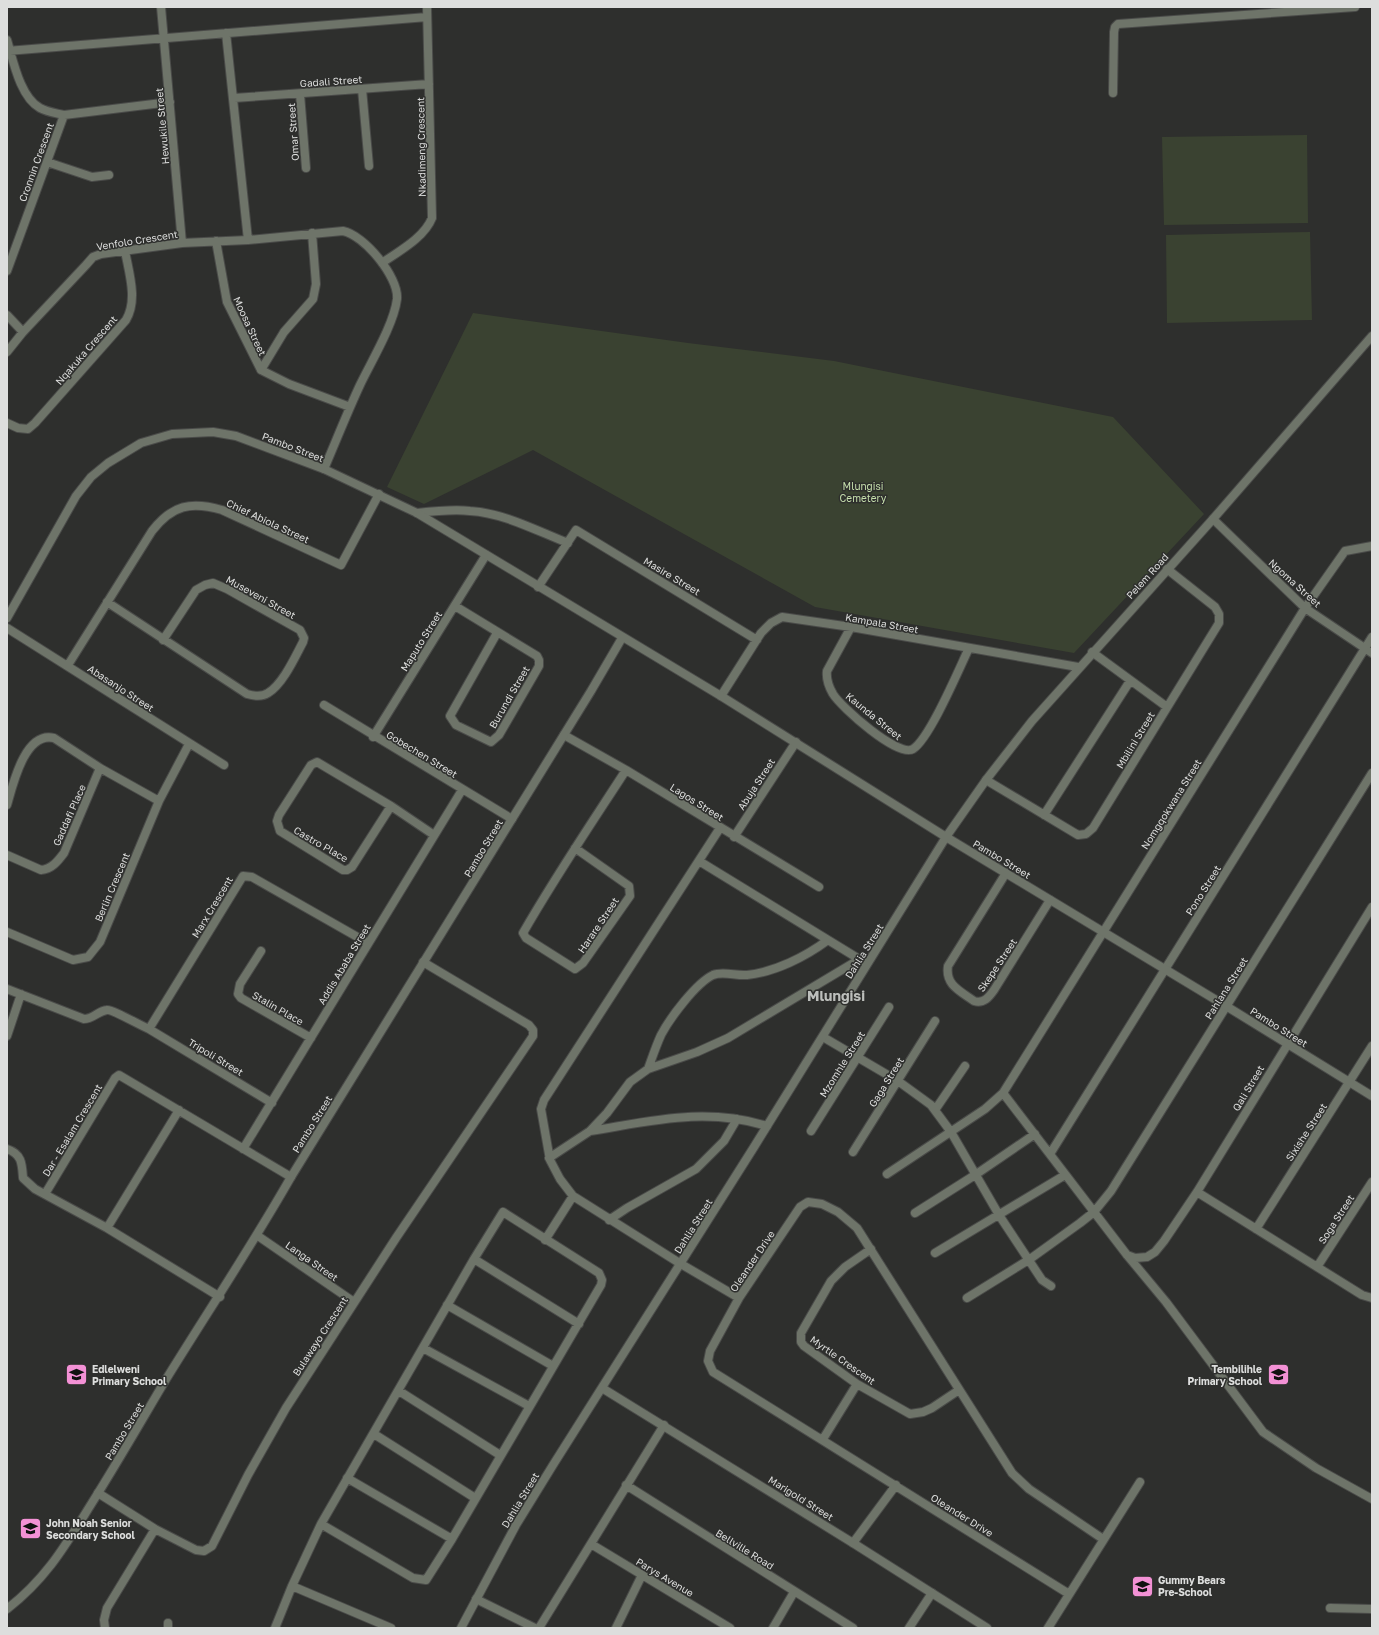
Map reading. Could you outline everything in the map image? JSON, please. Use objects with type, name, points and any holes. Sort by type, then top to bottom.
[{"type":"street","name":"Hewukile Street","points":[[161,7],[182,243]]},
{"type":"street","name":"Nkadimeng Crescent","points":[[382,263],[420,235],[427,228],[432,218],[427,7]]},
{"type":"street","points":[[1113,93],[1114,32],[1115,27],[1118,24],[1355,7]]},
{"type":"street","points":[[8,50],[164,39],[427,16]]},
{"type":"street","points":[[226,33],[248,240]]},
{"type":"street","points":[[7,40],[8,50],[21,84],[34,104],[40,108],[64,116]]},
{"type":"street","name":"Gadali Street","points":[[234,98],[429,84]]},
{"type":"street","points":[[362,89],[369,166]]},
{"type":"street","name":"Omar Street","points":[[300,94],[306,168]]},
{"type":"street","name":"Cronnin Crescent","points":[[7,271],[64,116],[170,102]]},
{"type":"street","points":[[47,162],[92,177],[109,175]]},
{"type":"street","name":"Venfolo Crescent","points":[[7,352],[23,332],[93,257],[101,254],[182,243],[248,240],[312,233],[349,232],[363,241],[382,263],[397,295],[395,308],[389,325],[350,407],[324,469]]},
{"type":"street","points":[[261,370],[284,332],[313,299],[316,284],[312,233]]},
{"type":"street","name":"Moosa Street","points":[[216,241],[227,302],[261,370],[289,384],[350,407]]},
{"type":"street","name":"Nqakuka Crescent","points":[[7,423],[18,428],[28,429],[36,423],[126,320],[133,303],[126,251]]},
{"type":"street","points":[[7,315],[23,332]]},
{"type":"street","name":"Pelem Road","points":[[946,837],[986,780],[1032,721],[1078,667],[1213,519],[1372,336]]},
{"type":"street","name":"Pambo Street","points":[[7,618],[76,496],[91,477],[108,463],[141,443],[172,434],[213,432],[236,436],[324,469],[417,513],[622,638],[721,696],[946,837],[1372,1096]]},
{"type":"street","name":"Chief Abiola Street","points":[[68,665],[106,602],[152,531],[170,512],[179,508],[205,505],[222,510],[341,565],[378,494]]},
{"type":"street","points":[[417,513],[446,510],[478,512],[512,521],[568,543],[538,587]]},
{"type":"street","name":"Ngoma Street","points":[[1213,519],[1305,608],[1368,651]]},
{"type":"street","name":"Masire Street","points":[[568,543],[576,530],[757,640]]},
{"type":"street","name":"Nomgqokwana Street","points":[[887,1174],[990,1105],[1003,1093],[1305,608],[1343,554],[1349,550],[1372,546]]},
{"type":"street","name":"Maputo Street","points":[[373,736],[486,555]]},
{"type":"street","name":"Mbilini Street","points":[[986,780],[1082,836],[1090,832],[1218,626],[1219,618],[1214,607],[1167,569]]},
{"type":"street","name":"Museveni Street","points":[[106,602],[163,640],[247,694],[255,696],[268,693],[280,681],[304,642],[304,638],[300,630],[227,589],[213,583],[196,590],[163,640]]},
{"type":"street","name":"Burundi Street","points":[[455,606],[537,656],[540,663],[498,735],[491,742],[456,725],[450,719],[450,716],[497,633]]},
{"type":"street","name":"Kampala Street","points":[[721,696],[757,640],[771,623],[782,618],[851,628],[1078,667]]},
{"type":"street","name":"Abasanjo Street","points":[[7,628],[68,665],[224,765]]},
{"type":"street","name":"Kaunda Street","points":[[851,628],[827,671],[827,678],[831,691],[842,705],[883,739],[892,746],[906,751],[914,748],[919,743],[938,713],[969,648]]},
{"type":"street","name":"Pono Street","points":[[1050,1154],[1165,969],[1368,651],[1372,637]]},
{"type":"street","name":"Pambo Street","points":[[7,1609],[27,1594],[43,1577],[61,1552],[174,1367],[258,1236],[291,1177],[512,820],[622,638]]},
{"type":"street","points":[[1092,652],[1167,707]]},
{"type":"street","points":[[1044,815],[1130,681]]},
{"type":"street","name":"Gobechen Street","points":[[324,705],[512,820]]},
{"type":"street","name":"Lagos Street","points":[[564,735],[626,770],[819,888]]},
{"type":"street","points":[[7,805],[24,757],[35,741],[45,737],[54,738],[100,768],[159,802]]},
{"type":"street","name":"Abuja Street","points":[[734,837],[796,742]]},
{"type":"street","name":"Berlin Crescent","points":[[7,932],[74,960],[88,957],[100,942],[159,802],[190,744]]},
{"type":"street","name":"Castro Place","points":[[391,806],[352,867],[347,870],[343,870],[280,831],[277,826],[279,815],[311,764],[317,762],[391,806],[434,835]]},
{"type":"street","name":"Gaddafi Place","points":[[7,855],[41,870],[46,870],[58,862],[64,853],[100,768]]},
{"type":"street","name":"Harare Street","points":[[575,848],[629,886],[630,896],[583,963],[575,969],[526,938],[523,933],[575,848],[626,770]]},
{"type":"street","name":"Pahlana Street","points":[[967,1298],[1030,1259],[1094,1212],[1111,1191],[1372,773]]},
{"type":"street","name":"Addis Ababa Street","points":[[243,1149],[462,790]]},
{"type":"street","points":[[720,828],[542,1105],[543,1132],[549,1158],[557,1174],[573,1196],[609,1220],[739,1298]]},
{"type":"street","name":"Dahlia Street","points":[[462,1628],[516,1525],[823,1037],[946,837]]},
{"type":"street","points":[[699,861],[868,964]]},
{"type":"street","name":"Skepe Street","points":[[1006,873],[948,966],[947,974],[952,985],[974,1001],[978,1002],[985,1000],[994,990],[1050,900]]},
{"type":"street","name":"Marx Crescent","points":[[149,1029],[243,876],[252,877],[368,943]]},
{"type":"street","name":"Qali Street","points":[[1127,1255],[1140,1259],[1155,1252],[1197,1192],[1286,1044],[1372,908]]},
{"type":"street","points":[[648,1069],[664,1030],[685,1002],[708,978],[718,974],[742,975],[765,971],[813,951],[828,940]]},
{"type":"street","name":"Stalin Place","points":[[261,951],[240,984],[238,994],[241,998],[311,1038]]},
{"type":"street","points":[[549,1158],[590,1131],[607,1113],[630,1082],[648,1069],[697,1052],[733,1035],[860,959]]},
{"type":"street","name":"Bulawayo Crescent","points":[[98,1493],[155,1529],[196,1550],[204,1551],[212,1546],[282,1414],[354,1302],[533,1036],[533,1030],[529,1025],[423,962]]},
{"type":"street","name":"Tripoli Street","points":[[7,989],[84,1019],[90,1018],[104,1010],[110,1010],[149,1029],[272,1103]]},
{"type":"street","points":[[7,1036],[21,994]]},
{"type":"street","name":"Mzomhle Street","points":[[811,1131],[889,1007]]},
{"type":"street","name":"Gaga Street","points":[[853,1152],[935,1021]]},
{"type":"street","points":[[823,1037],[898,1082],[926,1101],[935,1110],[951,1132],[999,1215],[1030,1259],[1042,1280],[1051,1286]]},
{"type":"street","name":"Sixishe Street","points":[[1256,1229],[1372,1046]]},
{"type":"street","points":[[935,1110],[965,1066]]},
{"type":"street","name":"Dar - Esalam Crescent","points":[[45,1194],[117,1076],[122,1076],[291,1177]]},
{"type":"street","points":[[1003,1093],[1127,1255],[1171,1307],[1263,1432],[1316,1468],[1372,1499]]},
{"type":"street","points":[[107,1228],[179,1110]]},
{"type":"street","points":[[590,1131],[656,1120],[698,1115],[737,1119],[767,1126]]},
{"type":"street","points":[[609,1220],[627,1208],[696,1169],[724,1141],[737,1119]]},
{"type":"street","points":[[915,1213],[975,1175],[1035,1134]]},
{"type":"street","points":[[7,1149],[20,1159],[23,1178],[27,1183],[107,1228],[220,1297]]},
{"type":"street","points":[[935,1253],[1065,1175]]},
{"type":"street","name":"Soga Street","points":[[1316,1267],[1372,1182]]},
{"type":"street","points":[[1197,1192],[1362,1295],[1372,1298]]},
{"type":"street","points":[[545,1240],[573,1196]]},
{"type":"street","name":"Oleander Drive","points":[[1069,1594],[823,1439],[713,1372],[709,1365],[710,1351],[739,1298],[804,1203],[816,1202],[838,1212],[857,1228],[934,1354],[959,1390],[1007,1467],[1017,1479],[1103,1539]]},
{"type":"street","points":[[275,1628],[292,1586],[321,1524],[399,1391],[447,1305],[503,1212],[599,1273],[601,1285],[428,1578],[423,1580],[414,1578],[321,1524]]},
{"type":"street","name":"Langa Street","points":[[258,1236],[354,1302]]},
{"type":"street","name":"Myrtle Crescent","points":[[871,1249],[845,1268],[831,1281],[801,1333],[801,1342],[804,1346],[857,1384],[910,1414],[932,1408],[959,1390]]},
{"type":"street","points":[[474,1259],[579,1324]]},
{"type":"street","points":[[447,1305],[553,1366]]},
{"type":"street","points":[[423,1348],[529,1406]]},
{"type":"street","points":[[823,1439],[857,1384]]},
{"type":"street","name":"Marigold Street","points":[[602,1388],[853,1543],[987,1628]]},
{"type":"street","points":[[399,1391],[500,1455]]},
{"type":"street","points":[[539,1628],[626,1485],[664,1426]]},
{"type":"street","points":[[374,1434],[475,1498]]},
{"type":"street","points":[[347,1478],[452,1539]]},
{"type":"street","points":[[1048,1628],[1140,1482]]},
{"type":"street","name":"Bellville Road","points":[[626,1485],[853,1628]]},
{"type":"street","points":[[853,1543],[896,1485]]},
{"type":"street","points":[[105,1628],[104,1620],[107,1608],[155,1529]]},
{"type":"street","name":"Parys Avenue","points":[[591,1544],[730,1628]]},
{"type":"street","points":[[616,1628],[642,1575]]},
{"type":"street","points":[[292,1586],[391,1628]]},
{"type":"street","points":[[773,1628],[794,1592]]},
{"type":"street","points":[[909,1628],[932,1593]]},
{"type":"street","points":[[476,1599],[535,1628]]},
{"type":"street","points":[[1330,1608],[1372,1609]]},
{"type":"green space","points":[[1307,135],[1308,223],[1164,225],[1162,137]]},
{"type":"green space","points":[[1310,232],[1312,320],[1167,323],[1166,235]]},
{"type":"green space","name":"Mlungisi Cemetery","points":[[473,313],[688,343],[834,361],[1113,417],[1204,514],[1074,653],[815,607],[533,450],[424,504],[387,487]]},
{"type":"place","name":"Edlelweni Primary School","points":[[77,1375]]},
{"type":"place","name":"Tembilihle Primary School","points":[[1278,1375]]},
{"type":"place","name":"John Noah Senior Secondary School","points":[[31,1529]]},
{"type":"place","name":"Gummy Bears Pre-School","points":[[1143,1586]]},
{"type":"district","name":"Mlungisi","points":[[836,995]]}]
